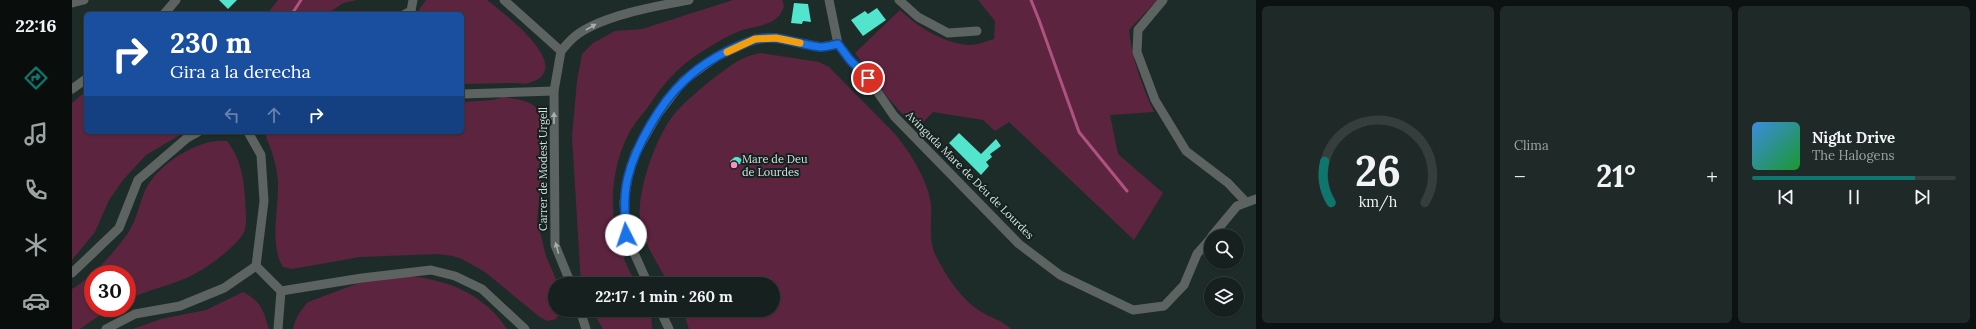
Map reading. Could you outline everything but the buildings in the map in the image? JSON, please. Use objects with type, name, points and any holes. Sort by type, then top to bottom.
[{"type":"street","points":[[72,3],[84,0]]},
{"type":"street","points":[[166,12],[176,0]]},
{"type":"street","points":[[409,12],[411,11],[413,0]]},
{"type":"street","points":[[504,0],[561,51],[578,34],[597,23],[654,3],[689,0]]},
{"type":"street","name":"Avinguda Mare de Déu de Lourdes","points":[[829,0],[838,44],[850,60],[868,78],[894,116],[1019,244],[1060,275],[1133,310],[1164,306],[1184,285],[1198,254],[1204,247]]},
{"type":"street","points":[[899,0],[918,17],[948,33],[977,31]]},
{"type":"street","points":[[1163,0],[1138,30],[1137,52],[1155,100],[1186,151],[1228,183],[1246,202]]},
{"type":"street","points":[[645,277],[626,235],[624,202],[628,177],[635,154],[658,114],[670,97],[684,81],[716,57],[755,39],[776,38],[821,47],[838,44]]},
{"type":"street","name":"Carrer de Modest Urgell","points":[[561,51],[554,91],[555,245],[568,277]]},
{"type":"street","points":[[72,89],[84,80]]},
{"type":"street","points":[[464,94],[554,91]]},
{"type":"street","points":[[72,273],[119,228],[138,180],[187,138],[194,134]]},
{"type":"street","points":[[106,329],[135,314],[180,306],[224,288],[256,266],[264,201],[261,155],[249,134]]},
{"type":"street","name":"Avinguda Mare de Déu de Lourdes","points":[[1218,229],[1237,206],[1256,199]]},
{"type":"street","points":[[256,266],[281,291],[278,329]]},
{"type":"street","points":[[281,291],[362,278],[431,270],[455,276],[482,289],[525,329]]},
{"type":"street","points":[[582,317],[586,329]]},
{"type":"street","points":[[663,317],[669,329]]},
{"type":"shaded area","points":[[278,0],[357,0],[343,3],[330,12],[269,12]]},
{"type":"shaded area","points":[[426,0],[487,0],[519,27],[541,52],[545,64],[543,74],[532,82],[528,83],[464,84],[464,12],[417,12]]},
{"type":"shaded area","points":[[733,0],[782,0],[784,6],[782,12],[770,22],[730,35],[695,56],[675,73],[663,86],[631,129],[620,155],[615,173],[613,212],[616,231],[621,249],[633,277],[581,277],[572,136],[577,81],[582,54],[593,43],[615,31],[642,29]]},
{"type":"shaded area","points":[[978,0],[1157,0],[1129,30],[1132,51],[1138,72],[1154,112],[1110,115],[1118,154],[1163,193],[1134,240],[1009,122],[995,131],[983,120],[933,112],[916,129],[888,98],[855,53],[900,10],[932,34],[951,42],[970,45],[979,44],[994,39],[995,21]]},
{"type":"shaded area","points":[[760,53],[819,62],[829,67],[894,133],[912,157],[926,186],[931,205],[932,244],[936,256],[944,271],[960,294],[973,306],[1011,329],[689,329],[685,317],[780,317],[780,277],[665,277],[644,237],[640,220],[641,195],[648,166],[659,139],[672,117],[694,94],[704,86],[732,65]]},
{"type":"shaded area","points":[[84,93],[84,134],[182,134],[146,155],[123,180],[109,200],[95,232],[72,260],[72,103]]},
{"type":"shaded area","points":[[503,97],[529,103],[541,113],[542,170],[537,220],[546,256],[555,277],[548,277],[548,317],[557,317],[556,319],[548,321],[541,318],[485,272],[462,259],[453,256],[438,254],[360,257],[292,269],[283,267],[276,248],[278,182],[273,157],[265,134],[464,134],[464,102],[493,100]]},
{"type":"shaded area","points":[[227,141],[238,161],[244,190],[246,220],[244,232],[233,246],[206,267],[177,282],[136,296],[136,265],[101,265],[128,233],[133,224],[144,193],[156,175],[164,166],[184,152],[206,143]]},
{"type":"shaded area","points":[[383,274],[419,277],[452,286],[468,293],[482,302],[495,314],[507,329],[293,329],[295,321],[308,302]]},
{"type":"shaded area","points":[[84,281],[84,317],[97,317],[80,329],[72,329],[72,289]]},
{"type":"shaded area","points":[[243,292],[254,299],[261,307],[269,329],[133,329],[161,319],[206,310]]},
{"type":"shaded area","points":[[596,317],[651,317],[652,329],[603,329]]},
{"type":"waterway","points":[[293,12],[301,0]]},
{"type":"waterway","points":[[1031,0],[1079,132],[1127,191]]},
{"type":"slow traffic","points":[[727,52],[755,39],[776,38],[800,43]]},
{"type":"place","name":"Mare de Deu de Lourdes","points":[[734,165]]},
{"type":"route","points":[[626,235],[624,202],[628,177],[635,154],[658,114],[684,81],[716,57],[755,39],[776,38],[821,47],[838,44],[850,60],[868,78]]}]
